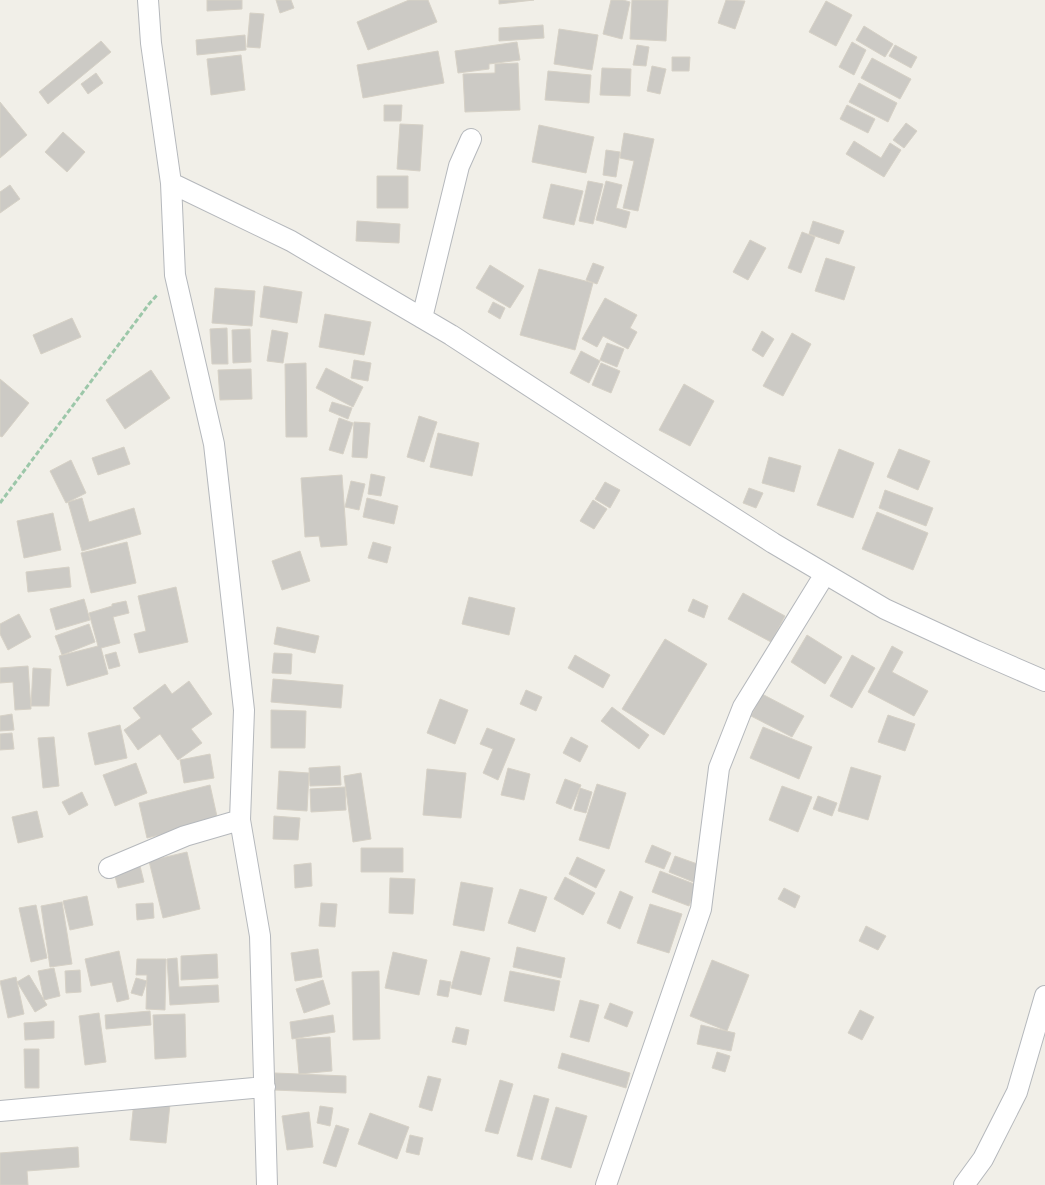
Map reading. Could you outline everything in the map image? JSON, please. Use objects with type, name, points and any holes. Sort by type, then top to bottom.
[{"type":"street","points":[[148,0],[151,44],[171,183],[175,275],[214,444],[244,710],[240,820],[260,936],[267,1185]]},
{"type":"street","points":[[422,318],[460,166],[472,139]]},
{"type":"street","points":[[171,183],[292,241],[451,335],[623,448],[765,538],[885,609],[976,652],[1045,681]]},
{"type":"street","points":[[606,1185],[701,909],[719,768],[742,707],[825,574]]},
{"type":"street","points":[[109,868],[185,836],[240,820]]},
{"type":"street","points":[[964,1185],[983,1158],[1017,1092],[1045,996]]},
{"type":"street","points":[[0,1111],[265,1087]]},
{"type":"path","points":[[0,503],[149,304],[175,275]]},
{"type":"building","points":[[207,0],[242,0],[242,9],[207,11]]},
{"type":"building","points":[[276,0],[291,0],[294,8],[280,13]]},
{"type":"building","points":[[409,0],[428,0],[437,22],[368,50],[357,22]]},
{"type":"building","points":[[499,0],[534,0],[499,4]]},
{"type":"building","points":[[611,0],[630,2],[622,39],[603,34]]},
{"type":"building","points":[[632,0],[668,0],[666,41],[630,39]]},
{"type":"building","points":[[726,0],[745,1],[735,29],[718,23]]},
{"type":"building","points":[[826,1],[852,15],[836,46],[809,32]]},
{"type":"building","points":[[250,13],[264,14],[260,48],[247,47]]},
{"type":"building","points":[[543,25],[544,38],[499,41],[499,28]]},
{"type":"building","points":[[864,26],[893,44],[885,57],[856,40]]},
{"type":"building","points":[[559,29],[598,35],[592,70],[554,64]]},
{"type":"building","points":[[245,35],[246,50],[197,55],[196,40]]},
{"type":"building","points":[[101,41],[111,52],[48,104],[39,92]]},
{"type":"building","points":[[517,42],[520,60],[489,64],[489,69],[458,73],[455,51]]},
{"type":"building","points":[[852,42],[866,50],[854,75],[839,67]]},
{"type":"building","points":[[637,45],[649,47],[646,66],[633,65]]},
{"type":"building","points":[[895,45],[917,57],[911,68],[889,56]]},
{"type":"building","points":[[438,51],[444,83],[363,98],[357,65]]},
{"type":"building","points":[[241,55],[245,90],[211,95],[207,59]]},
{"type":"building","points":[[672,57],[690,57],[689,71],[672,71]]},
{"type":"building","points":[[872,58],[911,79],[900,99],[861,78]]},
{"type":"building","points":[[518,63],[520,110],[465,112],[463,74],[495,73],[495,64]]},
{"type":"building","points":[[652,66],[666,69],[660,94],[647,91]]},
{"type":"building","points":[[602,68],[631,69],[630,96],[600,95]]},
{"type":"building","points":[[548,71],[591,75],[589,103],[545,100]]},
{"type":"building","points":[[96,73],[103,83],[88,94],[81,84]]},
{"type":"building","points":[[859,83],[897,103],[888,122],[849,102]]},
{"type":"building","points":[[0,102],[27,135],[0,158]]},
{"type":"building","points":[[384,105],[402,105],[401,121],[384,121]]},
{"type":"building","points":[[847,105],[875,119],[868,133],[840,119]]},
{"type":"building","points":[[906,123],[917,131],[904,148],[893,140]]},
{"type":"building","points":[[400,124],[423,125],[420,171],[397,169]]},
{"type":"building","points":[[539,125],[594,137],[586,173],[532,162]]},
{"type":"building","points":[[63,132],[85,152],[67,172],[45,152]]},
{"type":"building","points":[[624,133],[654,139],[638,211],[623,208],[634,161],[620,158]]},
{"type":"building","points":[[854,141],[881,158],[890,143],[901,150],[884,177],[846,154]]},
{"type":"building","points":[[606,150],[620,152],[616,177],[603,175]]},
{"type":"building","points":[[377,176],[408,176],[408,208],[377,208]]},
{"type":"building","points":[[588,181],[603,184],[593,224],[579,221]]},
{"type":"building","points":[[606,181],[622,185],[616,208],[630,212],[626,228],[596,220]]},
{"type":"building","points":[[551,184],[583,191],[574,225],[543,218]]},
{"type":"building","points":[[10,185],[20,199],[0,213],[0,192]]},
{"type":"building","points":[[357,221],[400,224],[399,243],[356,241]]},
{"type":"building","points":[[813,221],[844,231],[839,244],[809,234]]},
{"type":"building","points":[[802,232],[815,237],[801,273],[788,268]]},
{"type":"building","points":[[750,240],[766,248],[748,280],[733,272]]},
{"type":"building","points":[[826,258],[855,267],[844,300],[815,291]]},
{"type":"building","points":[[593,263],[604,267],[597,284],[586,280]]},
{"type":"building","points":[[490,265],[524,286],[510,308],[476,288]]},
{"type":"building","points":[[539,269],[593,283],[575,350],[520,335]]},
{"type":"building","points":[[264,286],[302,292],[297,323],[260,317]]},
{"type":"building","points":[[215,288],[255,291],[252,326],[212,323]]},
{"type":"building","points":[[605,298],[637,315],[630,328],[637,332],[628,349],[603,336],[597,347],[582,339]]},
{"type":"building","points":[[493,302],[505,308],[500,319],[488,312]]},
{"type":"building","points":[[325,314],[371,322],[364,355],[319,347]]},
{"type":"building","points":[[72,318],[81,337],[41,354],[33,335]]},
{"type":"building","points":[[227,328],[228,364],[212,364],[210,329]]},
{"type":"building","points":[[250,329],[251,362],[233,363],[232,330]]},
{"type":"building","points":[[272,330],[288,333],[283,363],[267,361]]},
{"type":"building","points":[[762,331],[774,339],[763,357],[752,350]]},
{"type":"building","points":[[792,333],[811,344],[783,396],[763,386]]},
{"type":"building","points":[[607,343],[624,349],[617,367],[600,360]]},
{"type":"building","points":[[581,351],[600,361],[589,383],[570,373]]},
{"type":"building","points":[[354,360],[371,363],[368,381],[351,378]]},
{"type":"building","points":[[306,363],[307,437],[286,437],[285,364]]},
{"type":"building","points":[[601,363],[620,371],[611,393],[592,385]]},
{"type":"building","points":[[326,368],[363,387],[353,407],[316,388]]},
{"type":"building","points":[[251,369],[252,399],[220,400],[218,370]]},
{"type":"building","points":[[151,370],[170,398],[125,429],[106,400]]},
{"type":"building","points":[[0,379],[29,403],[2,437],[0,436]]},
{"type":"building","points":[[684,384],[714,401],[690,446],[659,430]]},
{"type":"building","points":[[332,402],[352,408],[348,419],[329,411]]},
{"type":"building","points":[[419,416],[437,422],[424,462],[407,457]]},
{"type":"building","points":[[339,418],[353,423],[343,454],[329,450]]},
{"type":"building","points":[[354,422],[370,423],[367,458],[352,457]]},
{"type":"building","points":[[438,433],[479,443],[472,476],[430,467]]},
{"type":"building","points":[[124,447],[130,464],[98,475],[92,458]]},
{"type":"building","points":[[839,449],[874,463],[853,518],[817,505]]},
{"type":"building","points":[[899,449],[930,461],[918,490],[887,477]]},
{"type":"building","points":[[769,457],[801,466],[794,492],[762,483]]},
{"type":"building","points":[[71,460],[86,493],[66,503],[50,471]]},
{"type":"building","points":[[371,474],[385,477],[381,496],[368,494]]},
{"type":"building","points":[[342,475],[347,545],[321,547],[319,536],[305,537],[301,478]]},
{"type":"building","points":[[351,481],[365,484],[359,510],[345,507]]},
{"type":"building","points":[[605,482],[620,490],[610,508],[595,499]]},
{"type":"building","points":[[749,488],[763,493],[756,508],[743,503]]},
{"type":"building","points":[[885,490],[933,508],[926,526],[879,508]]},
{"type":"building","points":[[82,498],[89,522],[134,508],[141,534],[82,551],[68,502]]},
{"type":"building","points":[[367,498],[398,506],[394,524],[363,517]]},
{"type":"building","points":[[593,500],[607,509],[594,529],[580,521]]},
{"type":"building","points":[[877,512],[928,533],[913,570],[862,549]]},
{"type":"building","points":[[53,513],[61,550],[24,558],[17,521]]},
{"type":"building","points":[[127,542],[136,583],[91,593],[81,553]]},
{"type":"building","points":[[373,542],[391,547],[387,563],[368,558]]},
{"type":"building","points":[[300,551],[310,581],[282,590],[272,561]]},
{"type":"building","points":[[69,567],[71,587],[28,592],[26,572]]},
{"type":"building","points":[[176,587],[188,642],[139,653],[134,634],[146,631],[138,596]]},
{"type":"building","points":[[743,593],[785,616],[771,642],[728,619]]},
{"type":"building","points":[[469,597],[515,608],[509,635],[462,624]]},
{"type":"building","points":[[84,599],[90,620],[56,630],[50,609]]},
{"type":"building","points":[[693,599],[708,606],[704,618],[688,611]]},
{"type":"building","points":[[126,601],[129,613],[113,617],[120,643],[101,648],[108,674],[67,686],[59,656],[98,646],[89,613]]},
{"type":"building","points":[[19,614],[31,637],[8,650],[0,634],[0,624]]},
{"type":"building","points":[[89,624],[95,642],[62,655],[55,636]]},
{"type":"building","points":[[277,627],[319,636],[315,653],[274,644]]},
{"type":"building","points":[[807,635],[842,657],[825,684],[791,662]]},
{"type":"building","points":[[665,639],[707,664],[664,735],[622,709]]},
{"type":"building","points":[[892,646],[903,652],[892,672],[928,691],[914,716],[868,692]]},
{"type":"building","points":[[116,652],[120,666],[109,669],[105,655]]},
{"type":"building","points":[[274,653],[292,654],[291,674],[272,673]]},
{"type":"building","points":[[575,655],[610,675],[603,688],[568,668]]},
{"type":"building","points":[[852,655],[875,668],[852,708],[830,696]]},
{"type":"building","points":[[28,666],[31,709],[15,710],[13,682],[0,683],[0,668]]},
{"type":"building","points":[[33,668],[51,669],[49,706],[31,706]]},
{"type":"building","points":[[273,679],[343,685],[341,708],[271,702]]},
{"type":"building","points":[[189,681],[212,714],[191,729],[202,743],[178,760],[160,734],[138,750],[124,730],[141,718],[133,708],[165,684],[172,694]]},
{"type":"building","points":[[526,690],[542,697],[536,711],[520,704]]},
{"type":"building","points":[[762,694],[804,716],[792,737],[751,716]]},
{"type":"building","points":[[440,699],[468,710],[455,744],[427,733]]},
{"type":"building","points":[[612,707],[649,735],[639,749],[601,721]]},
{"type":"building","points":[[271,710],[306,711],[305,748],[271,748]]},
{"type":"building","points":[[12,714],[14,730],[0,731],[0,716]]},
{"type":"building","points":[[888,715],[915,724],[905,751],[878,742]]},
{"type":"building","points":[[120,725],[127,758],[95,765],[88,733]]},
{"type":"building","points":[[763,727],[812,747],[799,779],[750,758]]},
{"type":"building","points":[[487,728],[515,739],[498,780],[483,773],[493,749],[480,744]]},
{"type":"building","points":[[12,733],[14,749],[0,750],[0,734]]},
{"type":"building","points":[[54,737],[59,786],[43,788],[38,738]]},
{"type":"building","points":[[571,737],[588,746],[580,762],[563,753]]},
{"type":"building","points":[[210,754],[214,778],[184,783],[180,760]]},
{"type":"building","points":[[136,763],[147,793],[115,806],[103,775]]},
{"type":"building","points":[[340,766],[341,785],[310,786],[309,768]]},
{"type":"building","points":[[851,767],[881,776],[868,820],[838,811]]},
{"type":"building","points":[[508,768],[530,774],[524,800],[501,795]]},
{"type":"building","points":[[427,769],[466,773],[461,818],[423,815]]},
{"type":"building","points":[[279,771],[309,773],[307,811],[277,809]]},
{"type":"building","points":[[361,773],[371,839],[353,842],[344,776]]},
{"type":"building","points":[[565,779],[581,785],[571,809],[556,803]]},
{"type":"building","points":[[597,784],[626,793],[609,849],[579,840]]},
{"type":"building","points":[[210,785],[218,821],[147,838],[139,803]]},
{"type":"building","points":[[782,786],[812,797],[798,832],[769,820]]},
{"type":"building","points":[[345,787],[346,810],[311,812],[310,789]]},
{"type":"building","points":[[580,788],[592,792],[586,813],[574,810]]},
{"type":"building","points":[[82,792],[88,805],[69,815],[62,802]]},
{"type":"building","points":[[818,796],[837,803],[832,816],[813,809]]},
{"type":"building","points":[[37,811],[43,837],[18,843],[12,817]]},
{"type":"building","points":[[274,816],[300,818],[298,840],[273,839]]},
{"type":"building","points":[[652,845],[671,853],[664,869],[645,862]]},
{"type":"building","points":[[361,848],[403,848],[403,872],[361,872]]},
{"type":"building","points":[[187,852],[200,909],[163,918],[149,861]]},
{"type":"building","points":[[675,856],[703,866],[696,883],[669,872]]},
{"type":"building","points":[[577,857],[605,870],[596,888],[569,874]]},
{"type":"building","points":[[311,863],[312,886],[295,888],[294,865]]},
{"type":"building","points":[[140,866],[144,882],[118,888],[114,872]]},
{"type":"building","points":[[660,871],[697,885],[689,906],[652,892]]},
{"type":"building","points":[[565,877],[595,893],[583,915],[554,899]]},
{"type":"building","points":[[390,878],[415,879],[413,914],[389,913]]},
{"type":"building","points":[[461,882],[493,888],[484,931],[453,925]]},
{"type":"building","points":[[784,888],[800,896],[795,908],[778,899]]},
{"type":"building","points":[[520,889],[547,897],[535,932],[508,923]]},
{"type":"building","points":[[620,891],[633,897],[620,929],[607,923]]},
{"type":"building","points":[[87,896],[93,925],[70,930],[63,901]]},
{"type":"building","points":[[62,902],[72,964],[50,967],[41,906]]},
{"type":"building","points":[[153,903],[154,918],[137,920],[136,904]]},
{"type":"building","points":[[321,903],[337,904],[335,927],[319,926]]},
{"type":"building","points":[[650,904],[682,914],[669,953],[637,943]]},
{"type":"building","points":[[36,905],[47,958],[31,962],[19,908]]},
{"type":"building","points":[[866,926],[886,936],[878,950],[859,941]]},
{"type":"building","points":[[517,947],[565,958],[561,978],[513,967]]},
{"type":"building","points":[[318,949],[322,977],[295,981],[291,953]]},
{"type":"building","points":[[119,951],[129,999],[117,1002],[112,982],[91,986],[85,959]]},
{"type":"building","points":[[461,951],[490,958],[481,995],[451,988]]},
{"type":"building","points":[[393,952],[427,960],[419,995],[385,988]]},
{"type":"building","points":[[217,954],[218,978],[181,980],[181,956]]},
{"type":"building","points":[[177,958],[179,987],[218,985],[219,1002],[170,1005],[167,959]]},
{"type":"building","points":[[137,959],[166,959],[165,1010],[146,1009],[147,975],[136,975]]},
{"type":"building","points":[[712,960],[749,975],[727,1031],[690,1016]]},
{"type":"building","points":[[54,968],[60,996],[44,1000],[38,971]]},
{"type":"building","points":[[80,970],[81,992],[66,993],[65,971]]},
{"type":"building","points":[[379,971],[380,1039],[353,1040],[352,972]]},
{"type":"building","points":[[510,971],[560,981],[554,1011],[504,1001]]},
{"type":"building","points":[[29,975],[47,1005],[35,1012],[17,982]]},
{"type":"building","points":[[16,977],[24,1014],[8,1018],[0,981]]},
{"type":"building","points":[[136,978],[147,981],[142,996],[131,993]]},
{"type":"building","points":[[323,980],[330,1004],[304,1013],[296,989]]},
{"type":"building","points":[[440,980],[451,982],[448,997],[437,995]]},
{"type":"building","points":[[580,1000],[599,1005],[589,1042],[570,1037]]},
{"type":"building","points":[[610,1003],[633,1012],[627,1027],[604,1018]]},
{"type":"building","points":[[860,1010],[874,1017],[862,1040],[848,1033]]},
{"type":"building","points":[[150,1011],[151,1025],[106,1029],[105,1015]]},
{"type":"building","points":[[99,1013],[106,1062],[85,1065],[79,1016]]},
{"type":"building","points":[[185,1014],[186,1057],[155,1059],[153,1015]]},
{"type":"building","points":[[333,1015],[335,1032],[292,1039],[290,1022]]},
{"type":"building","points":[[54,1021],[54,1038],[25,1040],[24,1023]]},
{"type":"building","points":[[701,1025],[735,1033],[731,1051],[697,1044]]},
{"type":"building","points":[[456,1027],[469,1030],[466,1045],[452,1042]]},
{"type":"building","points":[[330,1037],[332,1071],[299,1074],[296,1039]]},
{"type":"building","points":[[24,1049],[39,1049],[39,1088],[25,1088]]},
{"type":"building","points":[[717,1052],[730,1056],[725,1072],[712,1068]]},
{"type":"building","points":[[562,1053],[630,1073],[626,1088],[558,1068]]},
{"type":"building","points":[[275,1073],[346,1076],[346,1093],[274,1090]]},
{"type":"building","points":[[428,1076],[441,1079],[432,1111],[419,1107]]},
{"type":"building","points":[[500,1080],[513,1084],[498,1134],[485,1131]]},
{"type":"building","points":[[534,1095],[549,1099],[532,1160],[517,1156]]},
{"type":"building","points":[[134,1101],[170,1104],[166,1143],[130,1140]]},
{"type":"building","points":[[320,1106],[333,1108],[330,1126],[317,1123]]},
{"type":"building","points":[[556,1107],[587,1116],[571,1168],[541,1159]]},
{"type":"building","points":[[309,1112],[313,1147],[287,1150],[282,1116]]},
{"type":"building","points":[[370,1113],[409,1127],[397,1159],[358,1144]]},
{"type":"building","points":[[336,1125],[349,1129],[336,1167],[323,1163]]},
{"type":"building","points":[[410,1135],[423,1138],[419,1155],[406,1152]]},
{"type":"building","points":[[78,1147],[79,1167],[27,1171],[28,1185],[0,1185],[0,1153]]}]
